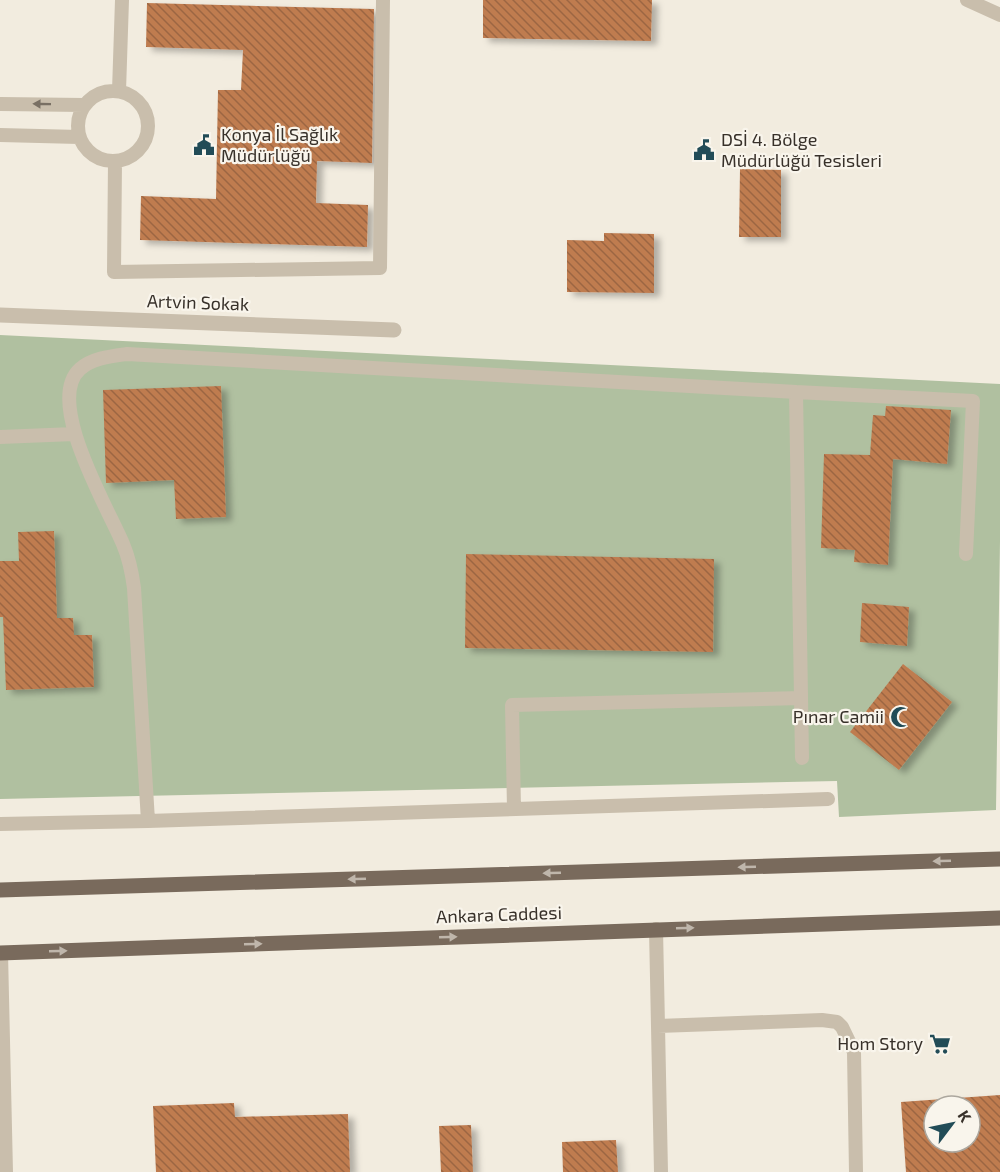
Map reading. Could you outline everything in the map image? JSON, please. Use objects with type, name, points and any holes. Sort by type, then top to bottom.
[{"type":"main road","points":[[0,890],[1000,859]]},
{"type":"main road","name":"Ankara Caddesi","points":[[0,953],[1000,918]]},
{"type":"street","name":"Artvin Sokak","points":[[0,315],[394,330]]},
{"type":"lane","points":[[118,91],[122,0]]},
{"type":"lane","points":[[115,161],[114,272],[380,268],[384,0]]},
{"type":"lane","points":[[967,0],[1000,15]]},
{"type":"lane","points":[[109,90],[118,91],[129,94],[138,101],[145,111],[148,133],[136,153],[126,159],[104,160],[93,155],[79,137],[77,126],[79,114],[84,105],[99,93],[109,90]]},
{"type":"lane","points":[[0,104],[84,105]]},
{"type":"lane","points":[[0,135],[79,137]]},
{"type":"lane","points":[[148,820],[134,588],[130,565],[123,544],[74,434],[69,397],[72,381],[80,369],[93,361],[127,354],[973,401],[966,554]]},
{"type":"lane","points":[[796,392],[802,758]]},
{"type":"lane","points":[[0,437],[74,434]]},
{"type":"lane","points":[[514,809],[512,705],[801,698]]},
{"type":"lane","points":[[0,824],[828,799]]},
{"type":"lane","points":[[656,929],[661,1172]]},
{"type":"lane","points":[[0,953],[6,1172]]},
{"type":"lane","points":[[658,1026],[822,1020],[837,1022],[842,1027],[854,1052],[856,1172]]},
{"type":"green space","points":[[0,335],[1000,384],[996,810],[839,817],[837,781],[0,799]]},
{"type":"building","points":[[483,0],[652,0],[651,41],[483,38]]},
{"type":"building","points":[[147,3],[374,9],[372,163],[317,161],[316,203],[368,205],[367,247],[140,240],[141,196],[216,199],[218,90],[241,90],[243,50],[146,47]]},
{"type":"building","points":[[740,169],[781,170],[781,237],[739,237]]},
{"type":"building","points":[[604,233],[654,234],[654,293],[567,292],[567,240],[604,241]]},
{"type":"building","points":[[221,386],[226,517],[176,519],[174,480],[106,483],[103,390]]},
{"type":"building","points":[[886,406],[951,410],[947,464],[893,459],[888,565],[854,562],[855,550],[821,548],[824,454],[870,455],[873,415],[885,416]]},
{"type":"building","points":[[54,531],[57,618],[73,618],[74,635],[92,635],[94,687],[6,690],[3,617],[0,617],[0,561],[19,561],[18,532]]},
{"type":"building","points":[[466,554],[714,559],[713,652],[465,648]]},
{"type":"building","points":[[862,603],[909,607],[907,646],[860,642]]},
{"type":"building","name":"Pınar Camii","points":[[903,664],[952,702],[899,770],[850,732]]},
{"type":"building","points":[[1000,1095],[1000,1172],[906,1172],[901,1102],[922,1101],[922,1154],[982,1154],[982,1096]]},
{"type":"building","points":[[234,1103],[235,1117],[348,1114],[350,1172],[156,1172],[153,1106]]},
{"type":"building","points":[[471,1125],[473,1172],[441,1172],[439,1126]]},
{"type":"building","points":[[616,1140],[618,1172],[563,1172],[562,1142]]},
{"type":"place","name":"Konya İl Sağlık Müdürlüğü","points":[[204,145]]},
{"type":"place","name":"DSİ 4. Bölge Müdürlüğü Tesisleri","points":[[704,150]]},
{"type":"place","name":"Pınar Camii","points":[[901,717]]},
{"type":"place","name":"Hom Story","points":[[940,1044]]}]
